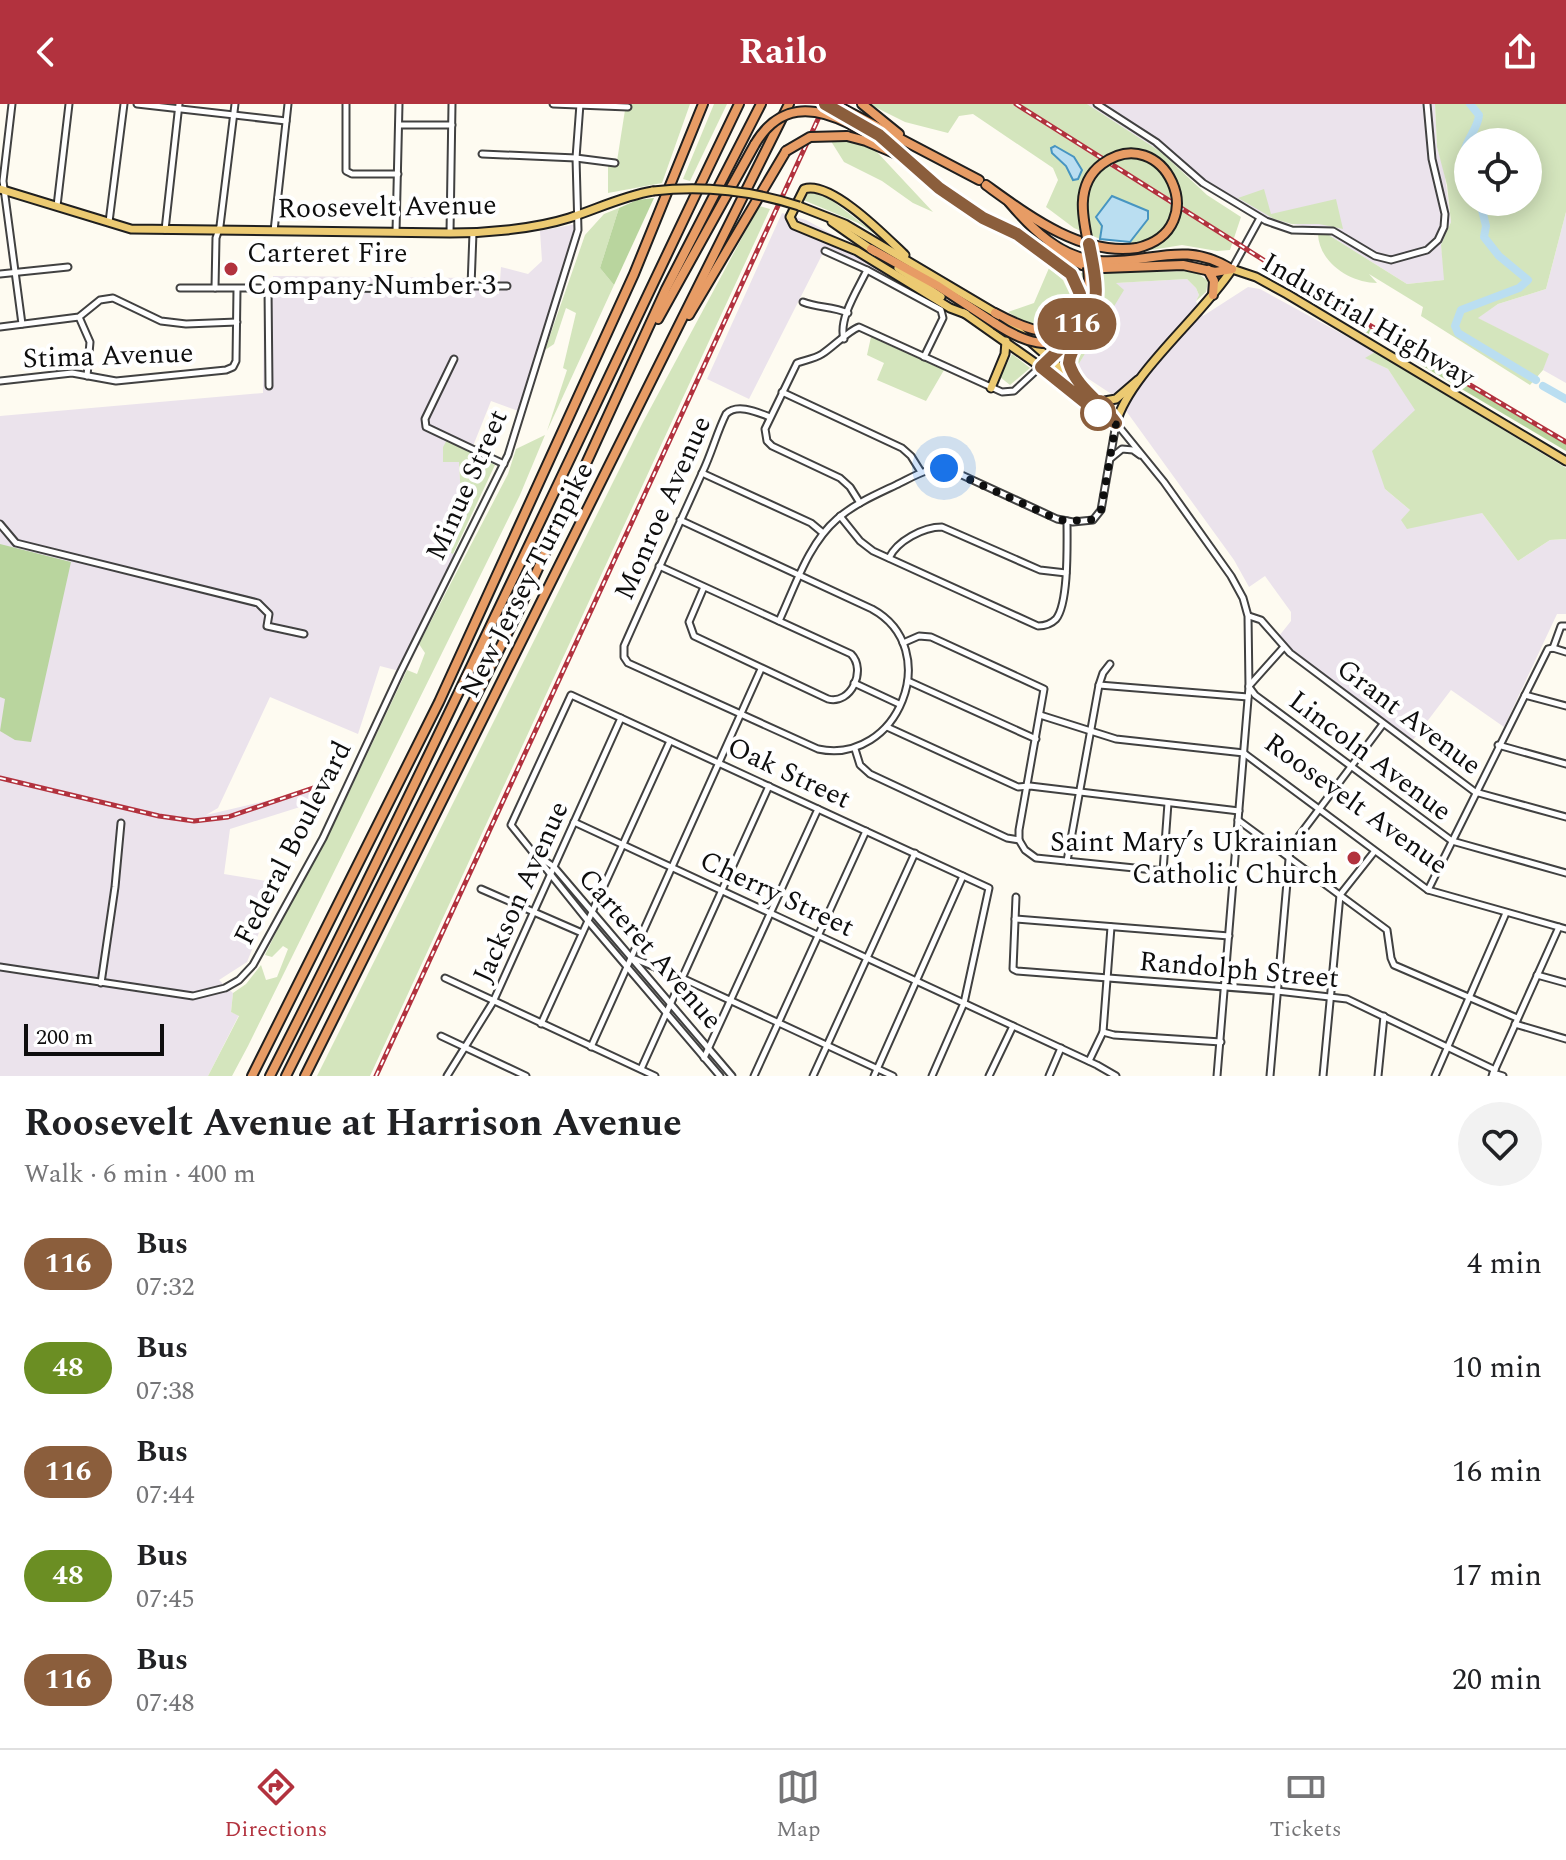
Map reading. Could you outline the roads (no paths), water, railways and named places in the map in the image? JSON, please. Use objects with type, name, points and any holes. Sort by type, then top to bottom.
[{"type":"highway","name":"New Jersey Turnpike","points":[[252,1076],[439,702],[634,274],[700,104]]},
{"type":"highway","name":"New Jersey Turnpike","points":[[270,1076],[476,660],[738,104]]},
{"type":"highway","name":"New Jersey Turnpike","points":[[286,1076],[519,610],[696,229],[761,104]]},
{"type":"highway","name":"New Jersey Turnpike","points":[[305,1076],[789,104]]},
{"type":"highway","points":[[825,104],[855,112],[882,131],[982,183],[1063,234],[1084,243],[1108,249],[1137,248],[1162,236],[1174,220],[1176,190],[1170,176],[1159,164],[1132,154],[1121,155],[1100,165],[1090,177],[1085,191],[1084,225],[1090,298],[1078,329],[1062,340],[1040,343],[1013,335],[938,286],[871,249]]},
{"type":"highway","points":[[834,104],[885,124],[923,150]]},
{"type":"highway","points":[[647,332],[660,316],[755,144],[770,124],[793,112],[855,112],[939,188],[966,206],[1067,260],[1090,267],[1176,265],[1215,272],[1232,269]]},
{"type":"highway","points":[[677,332],[705,291],[786,151],[810,137],[847,136],[908,159]]},
{"type":"highway","points":[[1009,202],[1034,230],[1063,250],[1084,258],[1113,261],[1183,253],[1218,261],[1232,269]]},
{"type":"highway","points":[[1082,386],[1071,371],[1069,360],[1095,308],[1096,290],[1084,225]]},
{"type":"highway","points":[[1017,234],[1075,279],[1081,303],[1073,333],[1050,358]]},
{"type":"highway","points":[[995,313],[1034,331],[1050,332],[1063,325],[1074,311],[1076,296],[1070,277],[1058,265]]},
{"type":"highway","points":[[1207,270],[1214,279],[1213,295]]},
{"type":"main road","name":"Roosevelt Avenue","points":[[2,190],[131,229],[450,233],[473,233],[549,222],[653,191],[704,187],[761,195],[845,224],[995,313],[1082,386],[1116,423]]},
{"type":"main road","points":[[915,265],[872,223],[843,203],[813,187],[806,187],[800,192],[790,215],[792,223],[857,251],[950,308],[966,314]]},
{"type":"main road","name":"Roosevelt Avenue","points":[[820,214],[1006,341],[1102,416],[1116,423]]},
{"type":"main road","name":"Industrial Highway","points":[[1116,423],[1122,407],[1143,376],[1232,269],[1256,277],[1287,294],[1566,461]]},
{"type":"main road","points":[[991,388],[1005,354],[1006,341]]},
{"type":"main road","points":[[1041,367],[1050,358]]},
{"type":"main road","points":[[1099,402],[1116,399],[1143,376]]},
{"type":"street","points":[[12,104],[2,190],[22,324]]},
{"type":"street","points":[[57,207],[69,104]]},
{"type":"street","points":[[109,224],[124,104]]},
{"type":"street","points":[[137,104],[286,121]]},
{"type":"street","points":[[215,288],[216,238],[235,104]]},
{"type":"street","points":[[274,231],[288,104]]},
{"type":"street","points":[[346,104],[346,171],[352,174],[398,174]]},
{"type":"street","points":[[396,232],[399,104]]},
{"type":"street","points":[[450,233],[452,104]]},
{"type":"street","points":[[553,104],[628,107]]},
{"type":"street","points":[[1097,104],[1156,142],[1203,183],[1260,218],[1292,230],[1333,231],[1384,259],[1408,257],[1430,248],[1440,237],[1445,220],[1432,159],[1427,104]]},
{"type":"street","name":"Minue Street","points":[[400,673],[504,464],[576,239],[576,158],[580,105]]},
{"type":"street","points":[[165,230],[179,107]]},
{"type":"street","points":[[399,125],[452,125]]},
{"type":"street","points":[[482,154],[615,163]]},
{"type":"street","points":[[1232,269],[1260,218]]},
{"type":"street","points":[[471,286],[473,233]]},
{"type":"street","points":[[825,251],[941,310],[943,318],[924,357]]},
{"type":"street","points":[[0,274],[68,267]]},
{"type":"street","points":[[844,339],[843,327],[867,270]]},
{"type":"street","points":[[320,288],[464,289],[471,286],[507,286]]},
{"type":"street","points":[[180,288],[268,288],[269,386]]},
{"type":"street","name":"Stima Avenue","points":[[0,381],[72,373],[116,381],[226,370],[233,367],[236,361],[237,289]]},
{"type":"street","points":[[0,327],[79,317],[100,300],[113,298],[161,321],[186,324],[237,322]]},
{"type":"street","points":[[803,302],[815,307],[832,306],[848,313]]},
{"type":"street","points":[[79,317],[90,342],[87,376]]},
{"type":"street","points":[[860,503],[840,478],[768,443],[764,431],[797,363],[819,356],[859,327],[1004,392],[1014,391],[1041,367]]},
{"type":"street","points":[[454,359],[425,419],[425,425],[438,435],[504,464]]},
{"type":"street","points":[[782,392],[902,448],[914,459],[921,472]]},
{"type":"street","name":"Monroe Avenue","points":[[741,715],[627,662],[624,646],[729,410],[747,410],[770,417]]},
{"type":"street","points":[[779,621],[823,533],[840,516],[860,503],[921,472],[935,468],[948,469],[1067,521],[1087,521],[1098,516],[1116,423]]},
{"type":"street","name":"Roosevelt Avenue","points":[[1116,423],[1240,592],[1248,616],[1249,687],[1244,753],[1428,890],[1562,928]]},
{"type":"street","points":[[1110,459],[1116,452],[1128,449],[1146,460]]},
{"type":"street","points":[[702,473],[811,523],[823,533]]},
{"type":"street","points":[[840,516],[864,545],[889,559],[1038,626],[1049,624],[1059,615],[1066,573],[1067,521]]},
{"type":"street","points":[[680,520],[881,614],[894,626],[903,643],[909,663],[908,681],[899,704],[887,727],[873,740],[855,749],[834,752],[818,749],[741,715]]},
{"type":"street","points":[[0,524],[16,543],[258,603],[269,614],[267,626],[304,634]]},
{"type":"street","points":[[889,559],[898,544],[929,528],[942,527],[1040,570],[1066,573]]},
{"type":"street","points":[[659,566],[853,656],[859,668],[847,696],[834,701],[692,634],[690,620],[704,587]]},
{"type":"street","name":"Grant Avenue","points":[[1248,616],[1261,620],[1283,648],[1475,792],[1566,817]]},
{"type":"street","points":[[1553,648],[1561,626],[1566,626]]},
{"type":"street","points":[[903,643],[919,636],[931,637],[1044,690],[1019,840],[1034,857],[1233,878]]},
{"type":"street","points":[[1249,687],[1283,648]]},
{"type":"street","points":[[1428,890],[1548,649],[1566,652]]},
{"type":"street","points":[[1067,861],[1099,685],[1110,664]]},
{"type":"street","points":[[591,1047],[761,669]]},
{"type":"street","name":"Federal Boulevard","points":[[0,967],[200,996],[225,988],[245,974],[257,959],[323,838],[400,673]]},
{"type":"street","points":[[908,681],[1036,739]]},
{"type":"street","points":[[854,683],[899,704]]},
{"type":"street","points":[[1099,685],[1248,697]]},
{"type":"street","name":"Lincoln Avenue","points":[[1249,687],[1255,695],[1452,841],[1566,873]]},
{"type":"street","name":"Oak Street","points":[[511,825],[571,695],[989,888],[964,1003]]},
{"type":"street","points":[[1525,695],[1566,706]]},
{"type":"street","points":[[1040,715],[1116,739],[1244,753],[1217,1076]]},
{"type":"street","name":"Jackson Avenue","points":[[447,1076],[493,1002],[621,718]]},
{"type":"street","points":[[1270,1076],[1290,848],[1383,724]]},
{"type":"street","points":[[887,727],[1015,786],[1239,811]]},
{"type":"street","points":[[541,1024],[670,741]]},
{"type":"street","points":[[1498,745],[1566,764]]},
{"type":"street","points":[[855,749],[862,767],[870,774],[1007,838],[1019,840]]},
{"type":"street","points":[[641,1069],[769,786]]},
{"type":"street","points":[[1163,871],[1168,803]]},
{"type":"street","points":[[704,1058],[818,809]]},
{"type":"street","points":[[1238,820],[1387,930],[1394,965],[1470,997],[1516,1021],[1566,1039]]},
{"type":"street","name":"Cherry Street","points":[[574,822],[1116,1076]]},
{"type":"street","points":[[101,983],[121,823]]},
{"type":"street","name":"Carteret Avenue","points":[[511,825],[720,1076]]},
{"type":"street","points":[[754,1076],[866,831]]},
{"type":"street","points":[[1323,1076],[1340,895],[1374,852]]},
{"type":"street","name":"Carteret Avenue","points":[[534,853],[554,867],[732,1076]]},
{"type":"street","points":[[813,1076],[915,853]]},
{"type":"street","points":[[874,1076],[964,876]]},
{"type":"street","points":[[481,889],[582,933]]},
{"type":"street","points":[[1016,897],[1015,919],[1229,936]]},
{"type":"street","points":[[1435,1076],[1506,913]]},
{"type":"street","name":"Randolph Street","points":[[1015,919],[1013,969],[1347,999],[1503,1076]]},
{"type":"street","points":[[1089,1061],[1103,1032],[1111,927]]},
{"type":"street","points":[[1493,1073],[1562,928]]},
{"type":"street","points":[[632,958],[893,1076]]},
{"type":"street","points":[[1537,975],[1566,983]]},
{"type":"street","points":[[445,978],[655,1076]]},
{"type":"street","points":[[932,1076],[964,1003]]},
{"type":"street","points":[[1378,1076],[1384,1016]]},
{"type":"street","points":[[989,1076],[1013,1026]]},
{"type":"street","points":[[1103,1032],[1221,1042]]},
{"type":"street","points":[[441,1036],[526,1076]]},
{"type":"street","points":[[1049,1076],[1061,1048]]},
{"type":"water","points":[[1055,146],[1074,157],[1082,170],[1078,179],[1073,180],[1066,166],[1052,153],[1051,148]]},
{"type":"water","points":[[1112,196],[1148,211],[1148,219],[1130,242],[1100,239],[1102,226],[1096,217]]},
{"type":"waterway","points":[[1470,104],[1479,115],[1475,128]]},
{"type":"waterway","points":[[1484,216],[1484,237],[1499,256],[1528,280],[1519,288],[1461,310],[1455,326],[1458,333],[1536,380]]},
{"type":"waterway","points":[[1543,386],[1566,399]]},
{"type":"railway","points":[[376,1076],[825,104]]},
{"type":"railway","points":[[1016,104],[1327,300],[1566,442]]},
{"type":"railway","points":[[0,778],[159,816],[194,821],[228,817],[322,785]]},
{"type":"place","name":"Carteret Fire Company Number 3","points":[[231,269]]},
{"type":"place","name":"Saint Mary’s Ukrainian Catholic Church","points":[[1354,858]]}]
